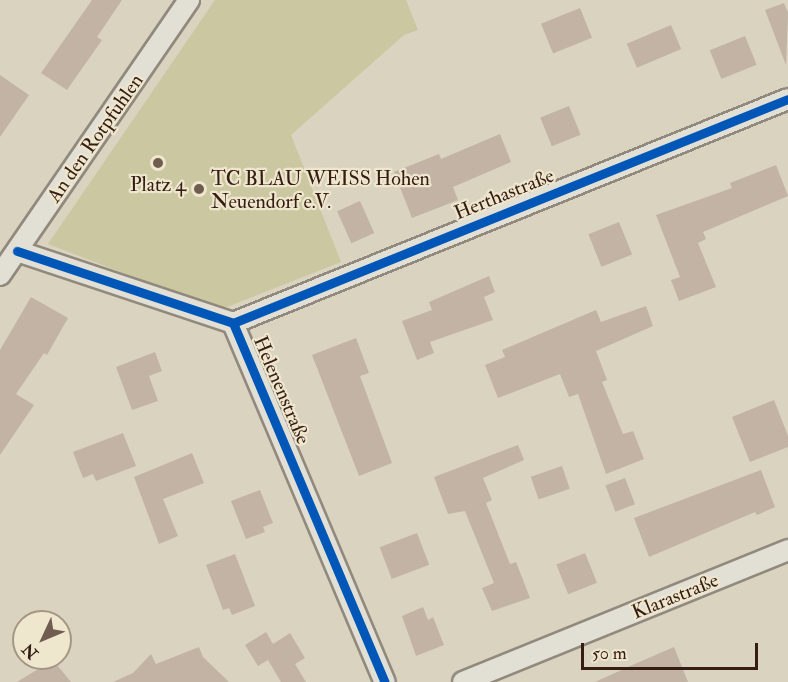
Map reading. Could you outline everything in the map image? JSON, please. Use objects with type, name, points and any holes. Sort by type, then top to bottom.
[{"type":"street","name":"An den Rotpfuhlen","points":[[0,275],[189,0]]},
{"type":"street","name":"Herthastraße","points":[[234,323],[788,99]]},
{"type":"street","name":"Helenenstraße","points":[[16,251],[234,323],[386,682]]},
{"type":"street","name":"Klarastraße","points":[[463,682],[788,550]]},
{"type":"shaded area","name":"TC BLAU WEISS Hohen Neuendorf e.V.","points":[[215,0],[406,0],[418,30],[404,35],[291,135],[341,262],[227,307],[209,306],[48,244]]},
{"type":"building","points":[[92,0],[122,0],[97,37],[102,40],[67,90],[41,73]]},
{"type":"building","points":[[784,3],[788,13],[786,65],[765,10]]},
{"type":"building","points":[[580,8],[592,38],[553,53],[541,24]]},
{"type":"building","points":[[671,25],[681,49],[637,68],[627,44]]},
{"type":"building","points":[[745,36],[757,65],[721,79],[710,50]]},
{"type":"building","points":[[0,75],[29,95],[0,137]]},
{"type":"building","points":[[569,106],[581,135],[552,146],[540,118]]},
{"type":"building","points":[[500,134],[511,162],[453,187],[458,200],[412,218],[394,172],[439,154],[441,159]]},
{"type":"building","points":[[776,165],[788,196],[703,232],[706,239],[698,243],[716,287],[679,301],[671,280],[680,277],[656,215],[732,188],[730,183]]},
{"type":"building","points":[[360,201],[374,233],[351,243],[337,211]]},
{"type":"building","points":[[619,222],[632,254],[602,267],[588,234]]},
{"type":"building","points":[[489,276],[495,292],[484,297],[493,320],[430,342],[434,353],[417,360],[402,321],[432,310],[429,302]]},
{"type":"building","points":[[31,297],[68,318],[47,355],[44,353],[16,394],[34,405],[0,455],[0,350]]},
{"type":"building","points":[[646,306],[653,326],[596,351],[607,380],[602,382],[623,434],[633,431],[644,459],[606,474],[578,394],[569,397],[560,374],[498,398],[485,365],[505,357],[502,350],[596,310],[601,322]]},
{"type":"building","points":[[356,338],[369,373],[360,376],[392,463],[359,476],[312,355]]},
{"type":"building","points":[[155,352],[162,371],[149,376],[158,401],[132,410],[116,367]]},
{"type":"building","points":[[774,400],[788,436],[788,447],[750,462],[732,417]]},
{"type":"building","points":[[123,433],[136,466],[96,481],[93,474],[83,478],[73,452]]},
{"type":"building","points":[[518,445],[524,460],[483,478],[492,500],[486,503],[510,564],[516,562],[530,598],[492,611],[482,588],[494,583],[465,511],[448,514],[434,477]]},
{"type":"building","points":[[192,453],[204,483],[163,499],[178,536],[159,544],[134,477]]},
{"type":"building","points":[[562,466],[570,489],[539,499],[531,477]]},
{"type":"building","points":[[761,470],[775,507],[757,515],[755,512],[649,557],[634,518]]},
{"type":"building","points":[[625,478],[635,504],[615,512],[605,486]]},
{"type":"building","points":[[260,490],[273,523],[263,527],[265,532],[246,539],[231,501]]},
{"type":"building","points":[[417,533],[429,565],[392,579],[380,547]]},
{"type":"building","points":[[585,553],[597,583],[568,594],[556,565]]},
{"type":"building","points":[[235,554],[255,606],[232,615],[229,608],[223,610],[206,565]]},
{"type":"building","points":[[423,607],[428,620],[433,617],[444,645],[416,656],[402,616]]},
{"type":"building","points":[[266,632],[273,644],[290,633],[305,658],[295,664],[306,682],[281,682],[268,660],[258,666],[245,645]]},
{"type":"building","points":[[199,647],[203,657],[229,682],[113,682],[133,673],[151,654],[156,664]]},
{"type":"building","points":[[674,647],[688,682],[595,682],[637,663]]},
{"type":"building","points":[[37,670],[61,670],[71,682],[17,682]]},
{"type":"cycle path","points":[[233,323],[788,99]]},
{"type":"cycle path","points":[[17,251],[233,323],[385,682]]},
{"type":"place","name":"Platz 4","points":[[158,163]]},
{"type":"place","name":"TC BLAU WEISS Hohen Neuendorf e.V.","points":[[199,189]]}]
